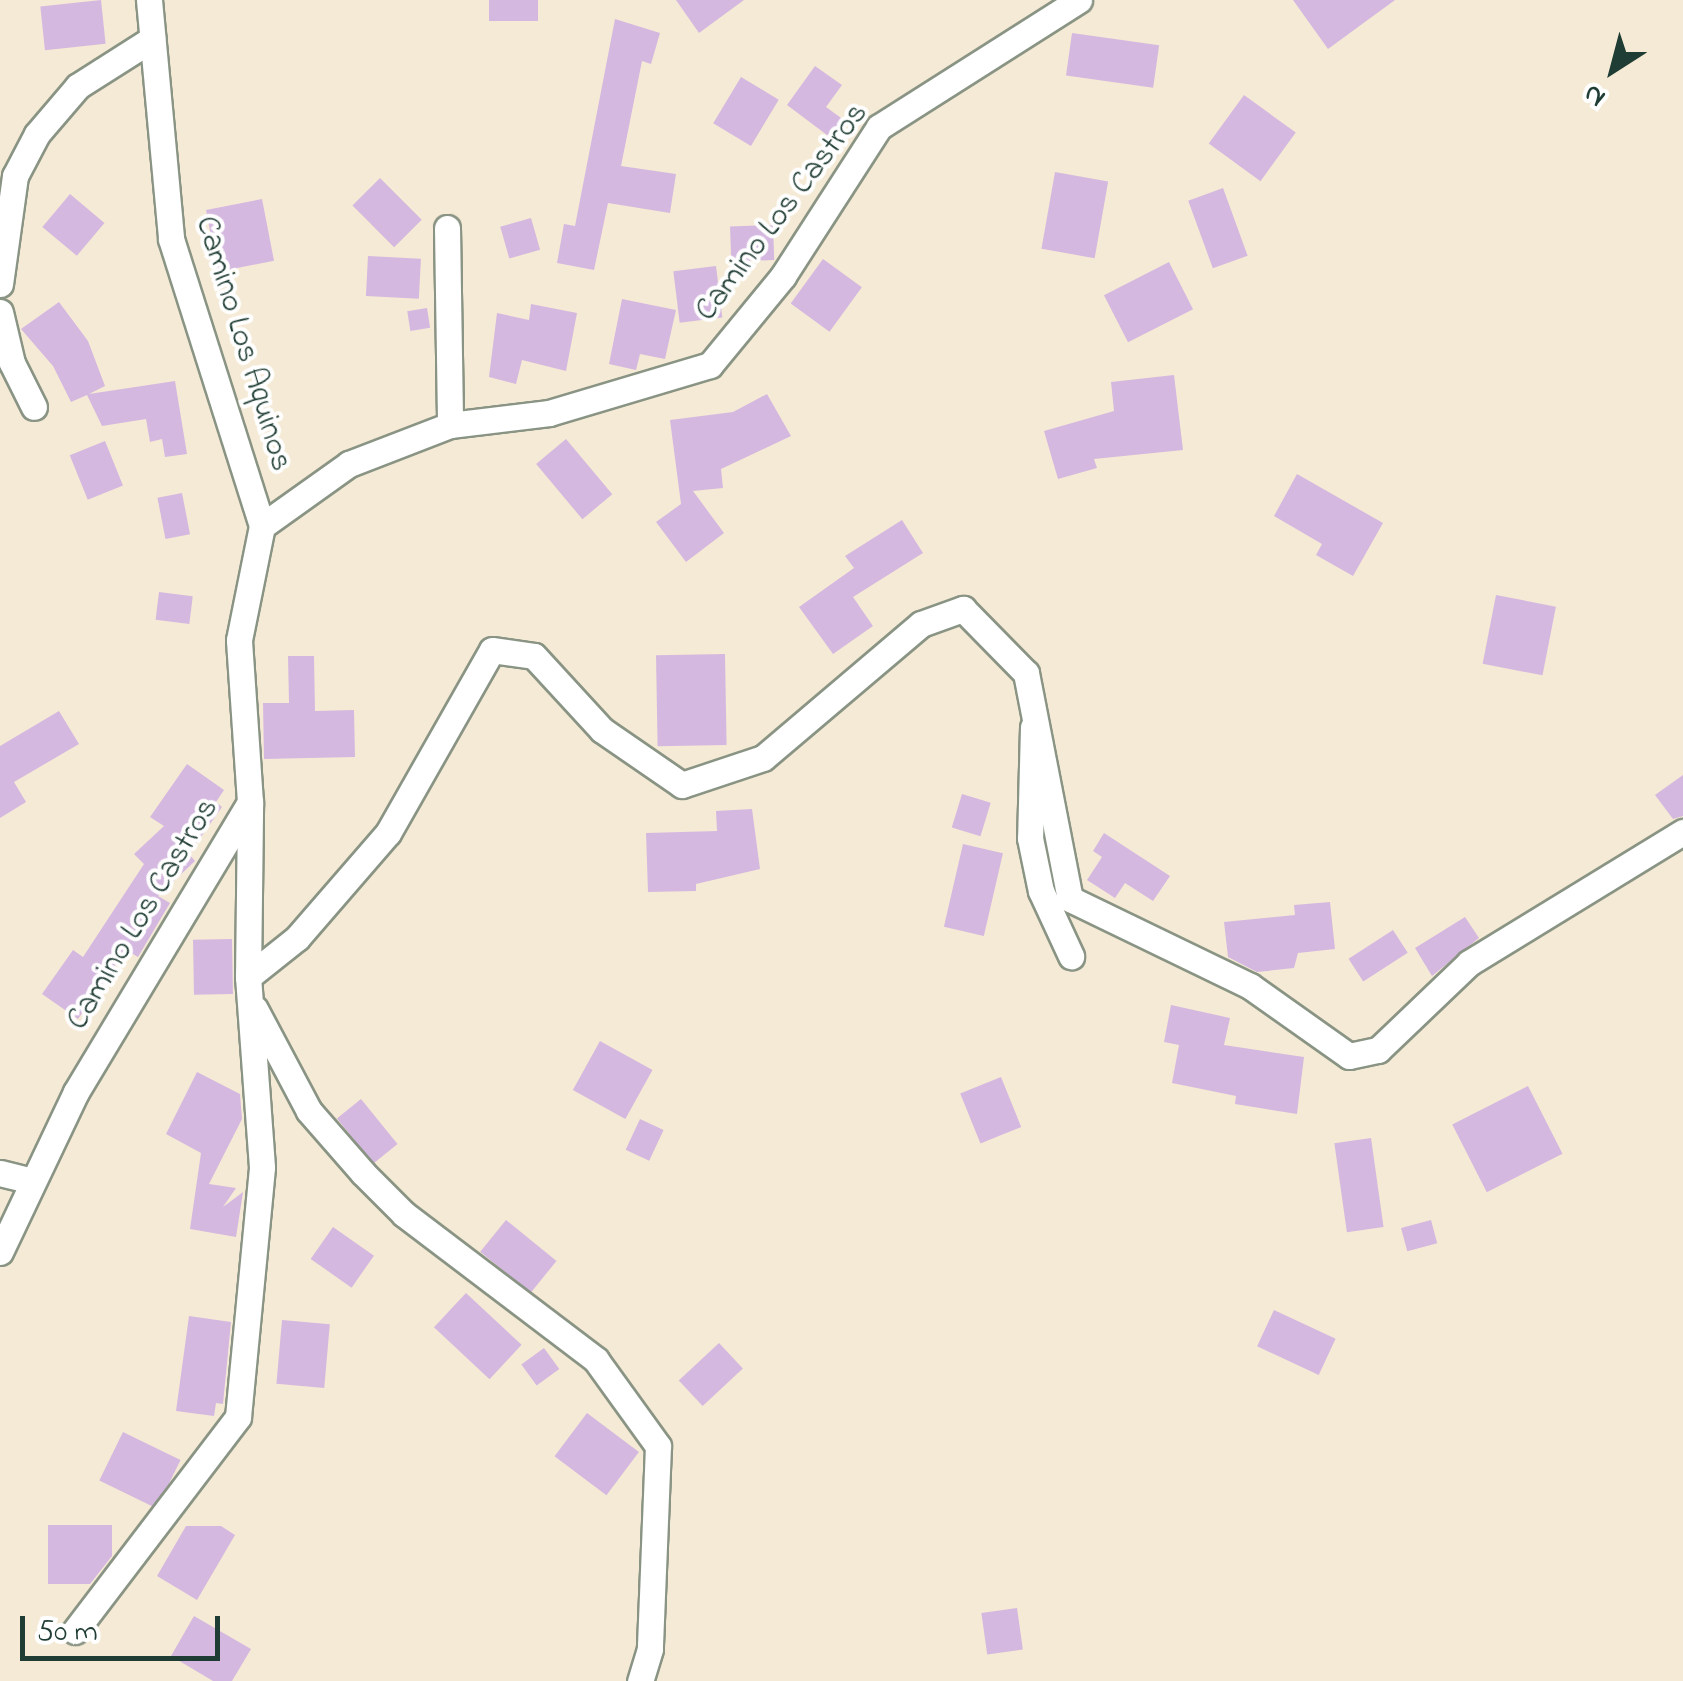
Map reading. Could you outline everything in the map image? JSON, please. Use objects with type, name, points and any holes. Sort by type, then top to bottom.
[{"type":"street","name":"Camino Los Aquinos","points":[[149,0],[171,239],[262,526]]},
{"type":"street","name":"Camino Los Castros","points":[[0,1252],[76,1092],[250,802],[239,640],[262,526],[302,492],[349,464],[450,424],[549,413],[710,365],[782,276],[879,127],[1079,0]]},
{"type":"street","points":[[0,284],[15,176],[37,134],[78,86],[152,40]]},
{"type":"street","points":[[447,228],[450,424]]},
{"type":"street","points":[[0,312],[12,363],[34,407]]},
{"type":"street","points":[[249,986],[298,938],[388,833],[492,650],[534,656],[602,730],[682,785],[763,758],[921,624],[963,609],[1026,673],[1048,760],[1052,831],[1070,899],[1250,986],[1349,1056],[1378,1050],[1469,964],[1683,832]]},
{"type":"street","points":[[1035,707],[1030,838],[1040,892],[1071,956]]},
{"type":"street","points":[[75,1631],[238,1416],[262,1168],[249,986],[250,802]]},
{"type":"street","points":[[249,986],[309,1111],[363,1173],[404,1214],[596,1360],[658,1446],[650,1649],[640,1681]]},
{"type":"street","points":[[0,1173],[33,1181]]},
{"type":"building","points":[[101,0],[106,44],[45,50],[40,6]]},
{"type":"building","points":[[489,0],[538,0],[538,21],[489,21]]},
{"type":"building","points":[[676,0],[744,0],[699,33]]},
{"type":"building","points":[[1293,0],[1395,0],[1328,49]]},
{"type":"building","points":[[615,19],[660,33],[651,64],[642,61],[621,166],[676,174],[670,213],[608,203],[594,270],[557,263],[564,224],[575,226]]},
{"type":"building","points":[[1072,33],[1159,45],[1153,88],[1066,76]]},
{"type":"building","points":[[815,66],[842,85],[826,107],[848,123],[835,141],[787,105]]},
{"type":"building","points":[[741,77],[779,100],[751,146],[713,123]]},
{"type":"building","points":[[1244,95],[1296,133],[1261,181],[1209,144]]},
{"type":"building","points":[[1055,172],[1108,181],[1095,258],[1041,249]]},
{"type":"building","points":[[380,178],[422,220],[394,247],[352,206]]},
{"type":"building","points":[[1223,188],[1248,256],[1213,268],[1188,201]]},
{"type":"building","points":[[70,194],[104,223],[77,256],[42,227]]},
{"type":"building","points":[[262,199],[274,261],[218,272],[206,210]]},
{"type":"building","points":[[531,218],[540,250],[509,259],[500,227]]},
{"type":"building","points":[[773,225],[774,260],[731,261],[730,227]]},
{"type":"building","points":[[368,256],[421,259],[419,299],[366,296]]},
{"type":"building","points":[[823,259],[862,287],[830,332],[791,303]]},
{"type":"building","points":[[1169,262],[1193,309],[1128,342],[1104,295]]},
{"type":"building","points":[[716,266],[722,318],[680,323],[673,271]]},
{"type":"building","points":[[622,299],[676,310],[665,359],[640,354],[636,370],[609,364]]},
{"type":"building","points":[[59,302],[88,341],[105,386],[89,394],[175,381],[187,454],[165,457],[162,439],[150,442],[146,419],[102,426],[87,395],[71,402],[53,366],[21,329]]},
{"type":"building","points":[[531,304],[577,313],[566,371],[522,360],[516,384],[489,377],[497,313],[529,320]]},
{"type":"building","points":[[427,308],[430,328],[410,331],[407,311]]},
{"type":"building","points":[[1174,375],[1183,450],[1094,459],[1097,468],[1058,479],[1044,431],[1114,411],[1111,382]]},
{"type":"building","points":[[767,394],[791,436],[721,469],[723,488],[693,491],[724,533],[686,562],[656,522],[681,504],[670,420],[733,412]]},
{"type":"building","points":[[566,439],[612,494],[582,519],[536,464]]},
{"type":"building","points":[[105,441],[123,486],[88,500],[70,455]]},
{"type":"building","points":[[1297,474],[1383,523],[1353,576],[1316,555],[1322,544],[1274,516]]},
{"type":"building","points":[[182,493],[190,534],[165,539],[157,498]]},
{"type":"building","points":[[902,520],[923,553],[853,597],[873,626],[833,654],[799,607],[854,568],[845,556]]},
{"type":"building","points":[[159,592],[193,596],[189,624],[156,620]]},
{"type":"building","points":[[1496,595],[1556,607],[1543,675],[1483,664]]},
{"type":"building","points":[[725,654],[727,745],[658,746],[656,655]]},
{"type":"building","points":[[288,656],[314,656],[315,711],[354,710],[355,757],[264,759],[263,703],[289,703]]},
{"type":"building","points":[[59,711],[79,744],[14,782],[26,802],[0,818],[0,746]]},
{"type":"building","points":[[187,764],[224,790],[216,802],[222,807],[189,854],[195,861],[158,896],[170,903],[138,957],[126,950],[78,1019],[42,994],[73,950],[83,957],[144,864],[134,854],[164,826],[150,817]]},
{"type":"building","points":[[1683,775],[1683,816],[1673,819],[1655,795]]},
{"type":"building","points":[[962,794],[991,803],[980,836],[952,827]]},
{"type":"building","points":[[752,809],[760,869],[696,884],[696,891],[648,892],[646,833],[717,831],[716,811]]},
{"type":"building","points":[[1104,833],[1170,876],[1153,901],[1125,883],[1115,898],[1087,880],[1102,857],[1093,851]]},
{"type":"building","points":[[963,844],[1003,853],[984,936],[944,927]]},
{"type":"building","points":[[1330,902],[1335,949],[1298,953],[1294,968],[1257,972],[1228,957],[1224,922],[1295,915],[1294,905]]},
{"type":"building","points":[[1465,917],[1479,938],[1432,976],[1415,948]]},
{"type":"building","points":[[1393,930],[1408,953],[1363,982],[1349,959]]},
{"type":"building","points":[[232,939],[233,994],[194,995],[193,940]]},
{"type":"building","points":[[1171,1005],[1230,1018],[1224,1045],[1304,1057],[1297,1114],[1235,1104],[1236,1096],[1172,1083],[1179,1045],[1164,1042]]},
{"type":"building","points":[[600,1041],[652,1070],[625,1119],[573,1090]]},
{"type":"building","points":[[197,1072],[240,1094],[242,1119],[209,1184],[236,1188],[223,1207],[243,1192],[236,1237],[190,1229],[201,1153],[166,1134]]},
{"type":"building","points":[[1001,1077],[1021,1127],[980,1144],[960,1093]]},
{"type":"building","points":[[1528,1086],[1563,1154],[1487,1192],[1452,1125]]},
{"type":"building","points":[[361,1099],[398,1144],[373,1164],[337,1119]]},
{"type":"building","points":[[640,1119],[664,1130],[649,1161],[626,1150]]},
{"type":"building","points":[[1371,1138],[1384,1227],[1347,1232],[1334,1143]]},
{"type":"building","points":[[506,1220],[557,1261],[531,1293],[480,1252]]},
{"type":"building","points":[[1431,1220],[1437,1243],[1407,1251],[1401,1228]]},
{"type":"building","points":[[333,1227],[374,1256],[352,1288],[311,1259]]},
{"type":"building","points":[[466,1293],[522,1345],[490,1379],[434,1327]]},
{"type":"building","points":[[1274,1310],[1336,1339],[1319,1375],[1257,1346]]},
{"type":"building","points":[[189,1316],[231,1322],[223,1404],[216,1403],[214,1416],[176,1411]]},
{"type":"building","points":[[282,1320],[330,1324],[324,1388],[276,1384]]},
{"type":"building","points":[[719,1343],[743,1369],[703,1406],[679,1381]]},
{"type":"building","points":[[544,1348],[559,1369],[537,1385],[521,1364]]},
{"type":"building","points":[[587,1413],[639,1452],[606,1495],[555,1456]]},
{"type":"building","points":[[123,1432],[181,1460],[157,1509],[99,1481]]},
{"type":"building","points":[[48,1525],[112,1525],[112,1556],[90,1584],[48,1584]]},
{"type":"building","points":[[186,1526],[221,1526],[235,1535],[197,1600],[157,1576]]},
{"type":"building","points":[[1017,1608],[1023,1650],[987,1655],[981,1613]]},
{"type":"building","points":[[194,1616],[251,1649],[232,1681],[213,1681],[171,1656]]}]
